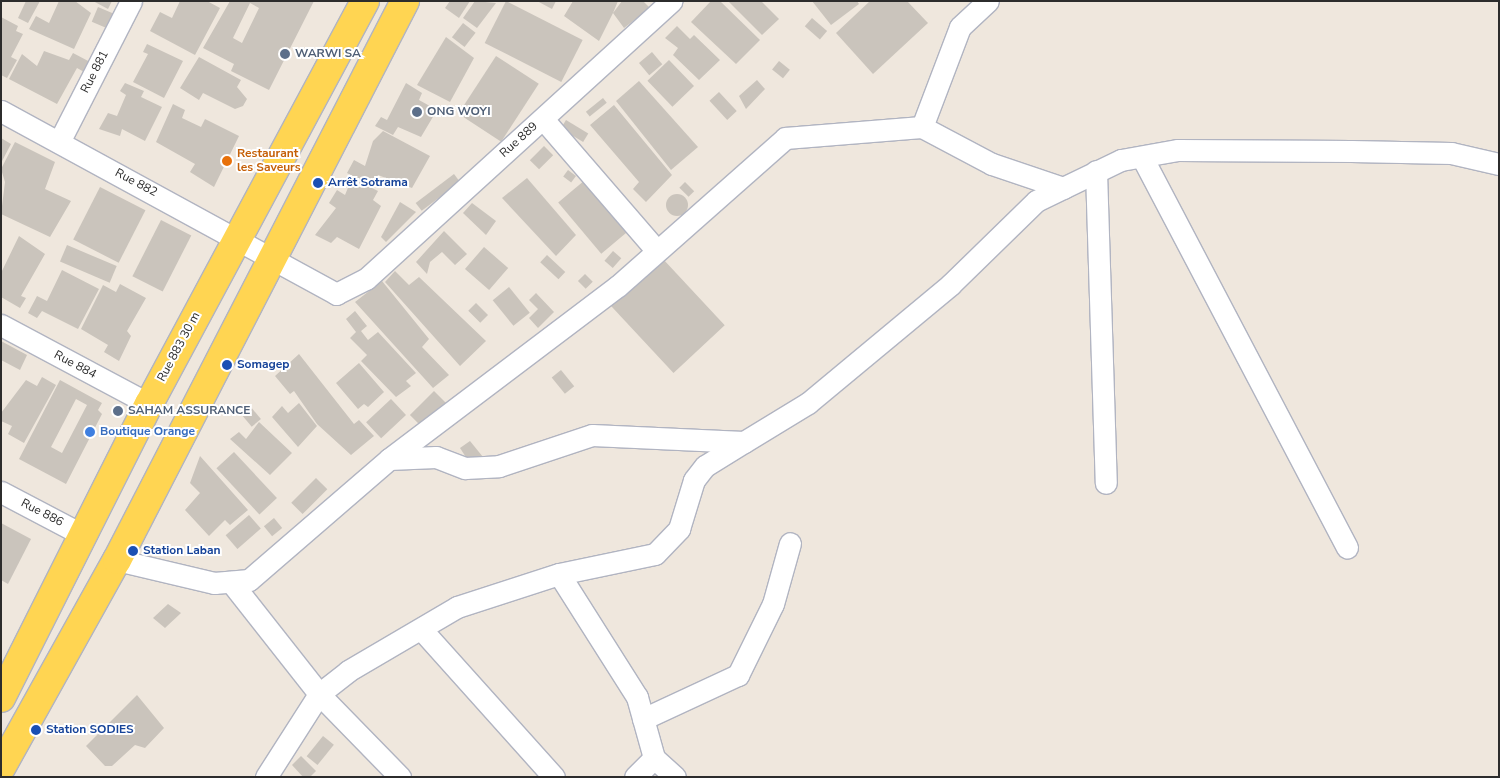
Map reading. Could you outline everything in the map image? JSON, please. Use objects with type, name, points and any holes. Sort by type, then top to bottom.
[{"type":"main road","name":"Rue 883 30 m","points":[[1,698],[149,404],[236,237],[365,1]]},
{"type":"main road","points":[[1,768],[117,560],[270,256],[405,1]]},
{"type":"street","name":"Rue 881","points":[[59,142],[131,1]]},
{"type":"street","name":"Rue 889","points":[[270,256],[336,294],[366,279],[672,1]]},
{"type":"street","points":[[922,127],[960,28],[988,1]]},
{"type":"street","name":"Rue 882","points":[[1,111],[270,256]]},
{"type":"street","points":[[543,119],[657,251]]},
{"type":"street","points":[[117,560],[214,583],[249,580],[389,459],[657,251],[785,138],[922,127],[992,164],[1063,188]]},
{"type":"street","points":[[266,777],[319,694],[348,671],[457,607],[559,574],[655,554],[679,529],[694,480],[705,466],[808,403],[950,285],[1036,201],[1096,171],[1142,157],[1178,150],[1351,150],[1451,153],[1499,164]]},
{"type":"street","points":[[1142,157],[1347,547]]},
{"type":"street","points":[[1096,171],[1106,483]]},
{"type":"street","name":"Rue 884","points":[[1,325],[149,404]]},
{"type":"street","points":[[389,459],[436,457],[465,468],[499,466],[592,435],[744,442]]},
{"type":"street","name":"Rue 886","points":[[1,492],[83,535]]},
{"type":"street","points":[[643,719],[738,675],[773,604],[790,542]]},
{"type":"street","points":[[559,574],[637,697],[654,758],[675,777]]},
{"type":"street","points":[[231,582],[319,694],[400,777]]},
{"type":"street","points":[[421,629],[554,777]]},
{"type":"street","points":[[635,777],[654,758]]},
{"type":"building","points":[[26,1],[40,1],[28,23],[18,18]]},
{"type":"building","points":[[59,1],[75,1],[91,13],[74,49],[29,29],[36,16],[49,23]]},
{"type":"building","points":[[93,1],[112,1],[108,9]]},
{"type":"building","points":[[180,1],[207,1],[220,8],[195,55],[150,31],[160,12],[172,18]]},
{"type":"building","points":[[230,1],[314,1],[269,90],[231,71],[234,64],[203,48]],"holes":[[[250,3],[259,8],[242,43],[233,38]]]},
{"type":"building","points":[[450,1],[470,1],[459,18],[445,8]]},
{"type":"building","points":[[475,1],[496,3],[477,28],[463,18]]},
{"type":"building","points":[[506,1],[583,40],[561,82],[485,43]]},
{"type":"building","points":[[537,1],[556,1],[552,9]]},
{"type":"building","points":[[573,1],[618,1],[599,41],[564,16]]},
{"type":"building","points":[[622,1],[643,1],[650,8],[624,28],[613,13]]},
{"type":"building","points":[[711,1],[720,1],[760,40],[736,64],[691,22]]},
{"type":"building","points":[[728,1],[761,1],[779,19],[762,35]]},
{"type":"building","points":[[812,1],[857,1],[859,4],[831,25]]},
{"type":"building","points":[[870,1],[907,1],[928,23],[873,74],[836,33]]},
{"type":"building","points":[[98,7],[119,16],[113,31],[92,22]]},
{"type":"building","points":[[1,17],[18,26],[16,31],[23,34],[11,57],[17,60],[7,78],[1,75]]},
{"type":"building","points":[[812,18],[827,31],[820,39],[805,26]]},
{"type":"building","points":[[463,23],[476,33],[465,47],[452,37]]},
{"type":"building","points":[[677,26],[690,39],[694,35],[720,60],[699,80],[673,55],[678,48],[665,38]]},
{"type":"building","points":[[446,37],[474,58],[450,102],[417,85]]},
{"type":"building","points":[[147,44],[183,61],[164,98],[133,82],[148,54],[143,52]]},
{"type":"building","points":[[44,51],[69,60],[73,53],[92,63],[86,73],[77,68],[57,104],[9,79],[22,54],[37,66]]},
{"type":"building","points":[[652,52],[662,64],[649,75],[639,63]]},
{"type":"building","points":[[496,56],[539,84],[501,142],[458,114]]},
{"type":"building","points":[[199,57],[241,80],[237,87],[247,99],[243,106],[235,109],[203,93],[199,100],[180,88]]},
{"type":"building","points":[[669,60],[694,86],[672,107],[647,81]]},
{"type":"building","points":[[779,61],[790,70],[783,78],[772,70]]},
{"type":"building","points":[[757,80],[765,89],[746,109],[739,96]]},
{"type":"building","points":[[639,81],[698,147],[671,170],[616,101]]},
{"type":"building","points":[[125,83],[144,91],[141,97],[162,107],[145,141],[122,129],[120,136],[99,129],[108,113],[117,116],[126,95],[120,91]]},
{"type":"building","points":[[406,83],[422,93],[419,100],[437,110],[421,137],[398,127],[393,135],[375,126],[381,117],[387,120]]},
{"type":"building","points":[[719,92],[737,111],[727,120],[709,101]]},
{"type":"building","points":[[603,98],[607,103],[590,117],[586,112]]},
{"type":"building","points":[[173,104],[185,110],[182,118],[201,127],[205,119],[239,136],[214,187],[190,172],[195,164],[156,142]]},
{"type":"building","points":[[614,105],[672,175],[646,202],[633,189],[639,182],[590,125]]},
{"type":"building","points":[[566,120],[588,133],[583,142],[561,129]]},
{"type":"building","points":[[383,131],[430,156],[412,188],[378,175],[373,186],[347,173],[354,160],[365,166],[373,141]]},
{"type":"building","points":[[1,138],[11,144],[1,163]]},
{"type":"building","points":[[15,142],[55,162],[45,189],[71,201],[50,237],[1,214],[5,182],[1,169]]},
{"type":"building","points":[[544,146],[553,155],[539,169],[530,160]]},
{"type":"building","points":[[568,170],[576,176],[571,182],[563,176]]},
{"type":"building","points":[[454,174],[460,182],[422,211],[416,203]]},
{"type":"building","points":[[352,178],[378,191],[373,200],[381,206],[359,249],[337,237],[331,243],[315,235],[336,208],[329,203],[337,190],[345,195]]},
{"type":"building","points":[[527,178],[576,235],[556,256],[502,198]]},
{"type":"building","points":[[585,180],[628,231],[601,254],[558,202]]},
{"type":"building","points":[[685,182],[694,191],[689,197],[679,188]]},
{"type":"building","points":[[100,187],[145,210],[119,263],[73,240]]},
{"type":"building","points":[[677,194],[685,197],[688,205],[685,213],[677,216],[669,213],[666,205],[669,197]]},
{"type":"building","points":[[400,202],[416,212],[386,242],[381,237]]},
{"type":"building","points":[[472,203],[496,221],[486,235],[463,213]]},
{"type":"building","points":[[161,220],[191,235],[163,292],[132,276]]},
{"type":"building","points":[[444,231],[467,254],[455,265],[442,252],[430,262],[427,274],[416,262]]},
{"type":"building","points":[[19,236],[45,254],[21,296],[26,298],[20,308],[1,297],[1,273]]},
{"type":"building","points":[[649,244],[725,325],[674,373],[598,292]]},
{"type":"building","points":[[67,245],[117,266],[110,283],[60,262]]},
{"type":"building","points":[[484,247],[508,268],[489,290],[465,269]]},
{"type":"building","points":[[613,251],[621,258],[613,268],[604,261]]},
{"type":"building","points":[[547,255],[565,272],[558,279],[540,262]]},
{"type":"building","points":[[62,270],[99,289],[78,329],[42,311],[37,318],[28,313],[37,296],[47,301]]},
{"type":"building","points":[[395,271],[409,285],[419,277],[486,341],[460,366],[385,282]]},
{"type":"building","points":[[585,274],[593,282],[586,289],[578,281]]},
{"type":"building","points":[[382,281],[429,339],[422,347],[449,375],[433,388],[355,302]]},
{"type":"building","points":[[120,284],[146,298],[127,331],[131,336],[119,361],[104,352],[108,345],[81,329],[103,285],[116,292]]},
{"type":"building","points":[[509,287],[530,313],[513,326],[493,300]]},
{"type":"building","points":[[536,293],[554,312],[538,328],[529,318],[538,309],[529,300]]},
{"type":"building","points":[[476,303],[488,315],[480,323],[468,311]]},
{"type":"building","points":[[355,311],[367,326],[361,331],[368,340],[378,332],[416,373],[406,381],[411,386],[396,397],[361,361],[367,355],[350,338],[356,332],[346,319]]},
{"type":"building","points":[[1,341],[27,355],[20,370],[1,360]]},
{"type":"building","points":[[299,354],[354,424],[359,420],[374,436],[351,455],[317,424],[294,391],[290,394],[275,376]]},
{"type":"building","points":[[359,363],[384,392],[368,407],[364,404],[358,409],[336,383]]},
{"type":"building","points":[[561,370],[574,386],[565,394],[552,378]]},
{"type":"building","points":[[42,377],[56,385],[24,443],[8,434],[12,426],[1,421],[1,413],[26,380],[37,386]]},
{"type":"building","points":[[60,380],[102,403],[98,410],[102,414],[66,484],[19,459]],"holes":[[[76,399],[87,405],[62,453],[51,447]]]},
{"type":"building","points":[[434,391],[446,403],[422,427],[410,415]]},
{"type":"building","points":[[391,399],[406,415],[381,438],[366,422]]},
{"type":"building","points":[[299,403],[317,426],[298,447],[272,417],[282,406],[288,413]]},
{"type":"building","points":[[250,406],[261,419],[252,427],[241,414]]},
{"type":"building","points":[[259,422],[292,453],[270,475],[230,439],[239,432],[246,439]]},
{"type":"building","points":[[470,441],[483,457],[471,465],[460,448]]},
{"type":"building","points":[[234,452],[277,498],[259,514],[216,468]]},
{"type":"building","points":[[200,456],[248,510],[230,525],[225,520],[209,536],[185,510],[200,493],[190,483]]},
{"type":"building","points":[[316,478],[327,489],[303,514],[291,503]]},
{"type":"building","points":[[249,515],[261,529],[237,549],[226,535]]},
{"type":"building","points":[[274,518],[282,528],[272,536],[264,526]]},
{"type":"building","points":[[1,523],[31,539],[8,584],[1,580]]},
{"type":"building","points":[[168,604],[181,613],[165,628],[153,618]]},
{"type":"building","points":[[137,695],[164,728],[145,748],[135,745],[112,766],[105,766],[86,746]]},
{"type":"building","points":[[323,736],[334,745],[318,765],[307,756]]},
{"type":"building","points":[[301,756],[316,771],[310,777],[303,777],[292,765]]},
{"type":"place","name":"WARWI SA","points":[[285,54]]},
{"type":"place","name":"ONG WOYI","points":[[417,112]]},
{"type":"place","name":"Restaurant les Saveurs","points":[[227,161]]},
{"type":"place","name":"Arrêt Sotrama","points":[[318,183]]},
{"type":"place","name":"Somagep","points":[[227,365]]},
{"type":"place","name":"SAHAM ASSURANCE","points":[[118,411]]},
{"type":"place","name":"Boutique Orange","points":[[90,432]]},
{"type":"place","name":"Station Laban","points":[[133,551]]},
{"type":"place","name":"Station SODIES","points":[[36,730]]}]
